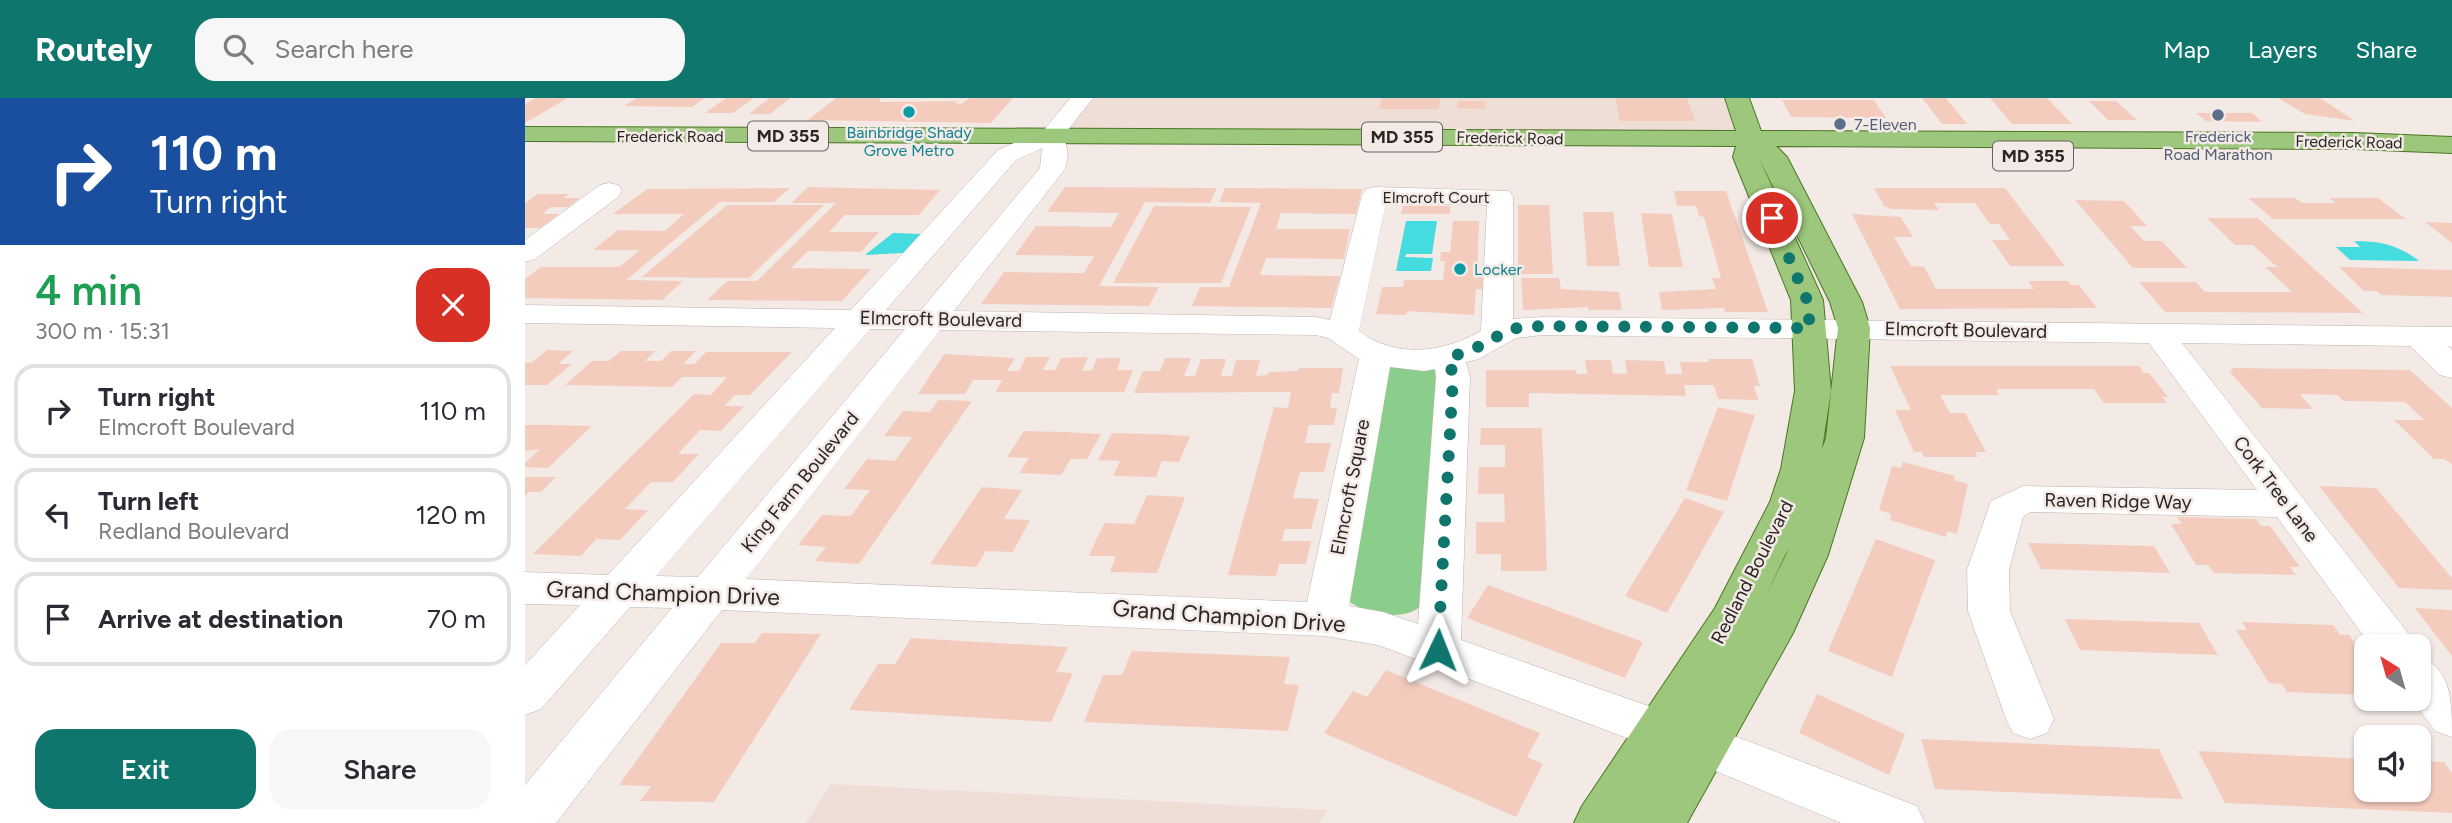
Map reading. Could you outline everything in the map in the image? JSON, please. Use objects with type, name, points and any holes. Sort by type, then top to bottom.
[{"type":"main road","points":[[1737,98],[1757,151]]},
{"type":"main road","name":"Frederick Road","points":[[525,134],[1054,145],[2292,156],[2452,162]]},
{"type":"main road","name":"Frederick Road","points":[[1757,151],[2355,141],[2452,145]]},
{"type":"main road","name":"Frederick Road","points":[[525,155],[1007,155],[1054,145]]},
{"type":"main road","name":"Redland Boulevard","points":[[1601,823],[1732,619],[1790,502],[1808,427],[1813,391],[1846,302],[1822,250],[1757,151]]},
{"type":"main road","name":"Redland Boulevard","points":[[1658,823],[1770,634],[1807,555],[1845,438],[1833,337],[1807,300],[1757,151]]},
{"type":"street","name":"King Farm Boulevard","points":[[525,822],[1052,169],[1054,145],[1082,98]]},
{"type":"street","points":[[525,696],[1007,155]]},
{"type":"street","points":[[525,253],[609,191]]},
{"type":"street","name":"Elmcroft Court","points":[[1357,343],[1375,195],[1500,197],[1491,339]]},
{"type":"street","name":"Elmcroft Boulevard","points":[[525,314],[1357,343],[1412,360],[1449,358],[1491,339],[1833,337],[2164,340],[2442,349]]},
{"type":"street","name":"Elmcroft Boulevard","points":[[525,330],[856,326]]},
{"type":"street","name":"Cork Tree Lane","points":[[2164,340],[2285,504],[2387,634]]},
{"type":"street","name":"Elmcroft Square","points":[[1325,619],[1357,343]]},
{"type":"street","points":[[1438,650],[1453,377],[1449,358]]},
{"type":"street","name":"Raven Ridge Way","points":[[2029,719],[1989,611],[1988,570],[2005,510],[2023,499],[2285,504]]},
{"type":"street","name":"Grand Champion Drive","points":[[525,588],[869,598],[1325,619],[1383,629],[1703,746],[1899,823]]},
{"type":"street","points":[[2431,690],[2452,718]]},
{"type":"shaded area","points":[[1082,98],[1737,98],[1759,139],[1052,135]]},
{"type":"shaded area","points":[[831,784],[1328,810],[1319,823],[806,823]]},
{"type":"green space","points":[[1391,367],[1438,369],[1423,604],[1415,610],[1396,615],[1375,613],[1348,601],[1381,371]]},
{"type":"water","points":[[1406,221],[1437,221],[1432,254],[1406,254],[1405,257],[1433,258],[1431,271],[1396,271]]},
{"type":"water","points":[[893,233],[922,234],[903,253],[865,255]]},
{"type":"water","points":[[2354,241],[2389,245],[2419,261],[2350,260],[2336,247],[2360,247]]},
{"type":"building","points":[[536,98],[568,98],[525,123],[525,104]]},
{"type":"building","points":[[637,98],[705,98],[692,107],[624,106]]},
{"type":"building","points":[[726,98],[754,98],[733,113],[705,113]]},
{"type":"building","points":[[770,98],[790,98],[770,114],[749,114]]},
{"type":"building","name":"Bainbridge Shady Grove Metro","points":[[836,98],[880,98],[880,102],[957,101],[955,103],[961,104],[970,98],[1013,98],[991,123],[808,120]]},
{"type":"building","points":[[1382,98],[1440,98],[1439,109],[1379,109]]},
{"type":"building","points":[[1615,98],[1687,98],[1695,121],[1620,121]]},
{"type":"building","points":[[1922,98],[1946,98],[1967,124],[1942,124]]},
{"type":"building","points":[[1990,98],[2047,98],[2072,124],[2012,124]]},
{"type":"building","points":[[2278,98],[2320,98],[2355,121],[2305,114]]},
{"type":"building","points":[[1782,100],[1874,100],[1886,118],[1791,117]]},
{"type":"building","points":[[1458,101],[1485,101],[1485,109],[1457,108]]},
{"type":"building","points":[[2089,101],[2116,101],[2137,120],[2108,120]]},
{"type":"building","points":[[2196,113],[2252,113],[2262,122],[2206,121]]},
{"type":"building","points":[[808,187],[940,190],[919,215],[845,215],[829,232],[879,232],[861,252],[808,251],[791,268],[871,269],[842,301],[707,300],[727,281],[757,281],[836,203],[791,203]]},
{"type":"building","points":[[1065,187],[1217,188],[1210,203],[1145,202],[1099,286],[1159,287],[1149,306],[981,304],[1004,272],[1084,273],[1094,256],[1015,255],[1036,226],[1111,227],[1119,213],[1047,212]]},
{"type":"building","points":[[790,188],[774,202],[720,202],[626,280],[683,281],[662,300],[525,298],[525,279],[541,267],[619,267],[640,250],[593,250],[618,230],[665,231],[684,214],[613,214],[647,189]]},
{"type":"building","points":[[1225,188],[1362,189],[1356,214],[1281,213],[1276,229],[1350,229],[1344,259],[1266,258],[1260,275],[1340,276],[1331,308],[1192,306],[1200,287],[1229,287],[1261,203],[1219,202]]},
{"type":"building","points":[[1874,188],[2005,188],[2065,266],[2010,266],[1992,240],[2010,240],[1999,224],[1990,224],[1975,203],[1934,203],[1939,210],[1891,209],[1884,206]]},
{"type":"building","points":[[1674,191],[1726,191],[1768,312],[1725,312],[1724,308],[1662,310],[1659,292],[1716,289],[1712,278],[1721,278],[1704,217],[1699,216],[1696,206],[1677,206]]},
{"type":"building","points":[[538,194],[570,194],[563,198],[580,198],[568,207],[551,207],[542,214],[559,214],[540,228],[525,228],[525,203]]},
{"type":"building","points":[[2248,198],[2295,198],[2302,203],[2336,203],[2329,198],[2378,198],[2406,219],[2273,219]]},
{"type":"building","points":[[2075,200],[2124,201],[2147,226],[2130,226],[2144,241],[2162,241],[2187,268],[2133,268]]},
{"type":"building","points":[[727,205],[824,205],[749,278],[642,277]]},
{"type":"building","points":[[1518,205],[1549,205],[1553,274],[1518,274]]},
{"type":"building","points":[[1154,206],[1251,207],[1221,283],[1113,283]]},
{"type":"building","points":[[1403,206],[1450,206],[1450,214],[1401,214]]},
{"type":"building","points":[[1583,212],[1613,212],[1620,266],[1587,266]]},
{"type":"building","points":[[1641,213],[1672,214],[1683,267],[1649,267]]},
{"type":"building","points":[[1852,214],[1901,217],[1913,237],[1894,237],[1911,266],[1924,267],[1936,289],[2034,289],[2028,281],[2068,281],[2071,285],[2079,285],[2097,308],[1900,309]]},
{"type":"building","points":[[2207,218],[2258,218],[2363,313],[2165,312],[2139,282],[2196,282],[2205,292],[2292,292],[2265,267],[2277,267],[2253,245],[2235,245]]},
{"type":"building","name":"Locker","points":[[1453,221],[1479,221],[1477,276],[1486,276],[1486,289],[1476,289],[1474,315],[1407,311],[1406,315],[1376,314],[1382,287],[1403,287],[1404,280],[1443,280],[1445,261],[1440,261],[1441,252],[1450,252]]},
{"type":"building","points":[[2425,222],[2452,223],[2452,243]]},
{"type":"building","points":[[2339,267],[2452,270],[2452,297],[2381,295],[2377,291],[2364,291]]},
{"type":"building","points":[[1521,278],[1559,278],[1561,289],[1619,292],[1622,310],[1588,310],[1588,307],[1523,310]]},
{"type":"building","points":[[547,350],[573,351],[558,364],[572,364],[547,385],[525,385],[525,363],[531,363]]},
{"type":"building","points":[[621,351],[655,351],[645,361],[661,361],[671,351],[696,351],[683,364],[694,364],[706,352],[792,352],[750,395],[735,395],[724,406],[744,406],[721,431],[700,430],[678,454],[699,454],[673,482],[651,482],[625,509],[648,510],[620,540],[596,539],[581,556],[533,554],[694,394],[711,395],[727,377],[682,377],[672,387],[565,385],[592,361],[608,361]]},
{"type":"building","points":[[944,354],[1015,358],[1007,371],[1019,371],[1026,357],[1050,357],[1043,370],[1055,370],[1061,358],[1088,357],[1082,371],[1092,370],[1097,358],[1121,358],[1117,370],[1133,370],[1124,392],[996,392],[1002,380],[973,380],[965,394],[918,394]]},
{"type":"building","points":[[1165,358],[1191,358],[1184,376],[1195,376],[1201,359],[1226,359],[1221,376],[1232,376],[1236,360],[1260,360],[1256,376],[1267,375],[1269,372],[1298,371],[1299,368],[1343,368],[1339,393],[1332,393],[1330,408],[1337,408],[1334,425],[1309,425],[1305,443],[1331,443],[1324,472],[1300,472],[1293,498],[1319,499],[1311,529],[1285,529],[1282,541],[1311,541],[1306,564],[1279,564],[1276,576],[1228,575],[1274,407],[1288,408],[1291,392],[1134,393],[1143,371],[1160,371]]},
{"type":"building","points":[[1708,359],[1752,359],[1760,386],[1754,386],[1758,400],[1718,399],[1714,385],[1684,385],[1686,396],[1529,393],[1529,407],[1486,407],[1486,370],[1576,370],[1577,374],[1587,374],[1585,360],[1611,360],[1613,373],[1627,374],[1625,360],[1664,361],[1666,374],[1682,374],[1680,362],[1709,362]]},
{"type":"building","points":[[1890,366],[2139,366],[2144,373],[2149,373],[2168,397],[2162,397],[2167,403],[2104,403],[2094,389],[1996,389],[1999,395],[1940,395],[1950,413],[1965,413],[1986,452],[1975,452],[1978,457],[1924,457],[1922,452],[1914,452],[1895,410],[1911,410]]},
{"type":"building","points":[[2231,368],[2410,370],[2452,408],[2452,464],[2444,459],[2434,459],[2394,420],[2424,420],[2405,402],[2344,401],[2337,395],[2300,394],[2313,409],[2262,408],[2229,371],[2233,371]]},
{"type":"building","points":[[938,400],[972,401],[859,564],[815,561],[826,547],[798,545],[822,515],[851,516],[870,490],[844,489],[867,459],[895,461],[912,437],[884,436],[903,411],[930,412]]},
{"type":"building","points":[[1718,407],[1755,415],[1727,501],[1686,490]]},
{"type":"building","points":[[525,425],[592,426],[548,468],[525,467],[525,463],[540,449],[525,451]]},
{"type":"building","points":[[1481,428],[1542,428],[1547,571],[1501,571],[1501,554],[1476,554],[1476,522],[1505,522],[1504,494],[1478,494],[1479,467],[1505,467],[1505,445],[1480,445]]},
{"type":"building","points":[[1024,431],[1101,434],[1087,459],[1071,459],[1061,475],[1019,473],[1029,458],[1007,457]]},
{"type":"building","points":[[1112,433],[1190,436],[1179,462],[1162,461],[1156,477],[1113,476],[1120,461],[1098,460]]},
{"type":"building","points":[[1903,462],[1955,476],[1954,480],[1968,484],[1957,534],[1947,531],[1946,537],[1890,520],[1891,514],[1879,510],[1892,466],[1901,468]]},
{"type":"building","points":[[525,477],[556,477],[541,492],[529,492],[525,496]]},
{"type":"building","points":[[2319,486],[2376,488],[2452,578],[2452,590],[2399,588]]},
{"type":"building","points":[[982,487],[1022,490],[1004,519],[1030,520],[1013,552],[986,551],[976,567],[930,564]]},
{"type":"building","points":[[1147,495],[1185,497],[1157,573],[1110,572],[1116,556],[1089,556],[1097,538],[1105,523],[1134,524]]},
{"type":"building","points":[[1685,498],[1724,512],[1667,613],[1625,596]]},
{"type":"building","points":[[2177,517],[2256,519],[2261,526],[2270,526],[2300,567],[2290,567],[2296,575],[2214,573],[2208,565],[2196,565],[2171,524],[2182,524]]},
{"type":"building","points":[[1876,539],[1935,560],[1892,677],[1828,651]]},
{"type":"building","points":[[2028,543],[2154,546],[2170,573],[2041,569]]},
{"type":"building","points":[[1488,585],[1643,642],[1625,678],[1467,618]]},
{"type":"building","points":[[2415,608],[2452,610],[2452,656]]},
{"type":"building","points":[[2065,619],[2199,623],[2218,655],[2080,650]]},
{"type":"building","points":[[2242,622],[2333,625],[2340,635],[2349,635],[2354,642],[2354,695],[2287,692],[2282,684],[2269,683],[2236,630],[2247,630]]},
{"type":"building","points":[[762,633],[821,634],[714,802],[640,801],[651,786],[619,785],[721,643],[755,643]]},
{"type":"building","points":[[911,638],[1068,647],[1056,672],[1073,673],[1051,722],[849,710],[878,664],[895,664]]},
{"type":"building","points":[[1132,651],[1290,657],[1284,684],[1299,685],[1288,731],[1084,722],[1103,675],[1122,675]]},
{"type":"building","points":[[1386,670],[1540,733],[1527,757],[1543,764],[1516,817],[1324,733],[1353,691],[1367,697]]},
{"type":"building","points":[[1817,694],[1905,734],[1889,775],[1799,733]]},
{"type":"building","points":[[1921,739],[2159,749],[2183,799],[1935,789]]},
{"type":"building","points":[[2198,751],[2354,758],[2354,802],[2431,802],[2431,761],[2444,762],[2452,773],[2452,813],[2225,803]]},
{"type":"place","name":"Bainbridge Shady Grove Metro","points":[[909,112]]},
{"type":"place","name":"Frederick Road Marathon","points":[[2218,115]]},
{"type":"place","name":"7-Eleven","points":[[1840,124]]},
{"type":"place","name":"Locker","points":[[1460,269]]},
{"type":"route","points":[[1438,650],[1453,377],[1449,358],[1485,344],[1509,329],[1542,326],[1810,328],[1807,300],[1772,218]]}]
